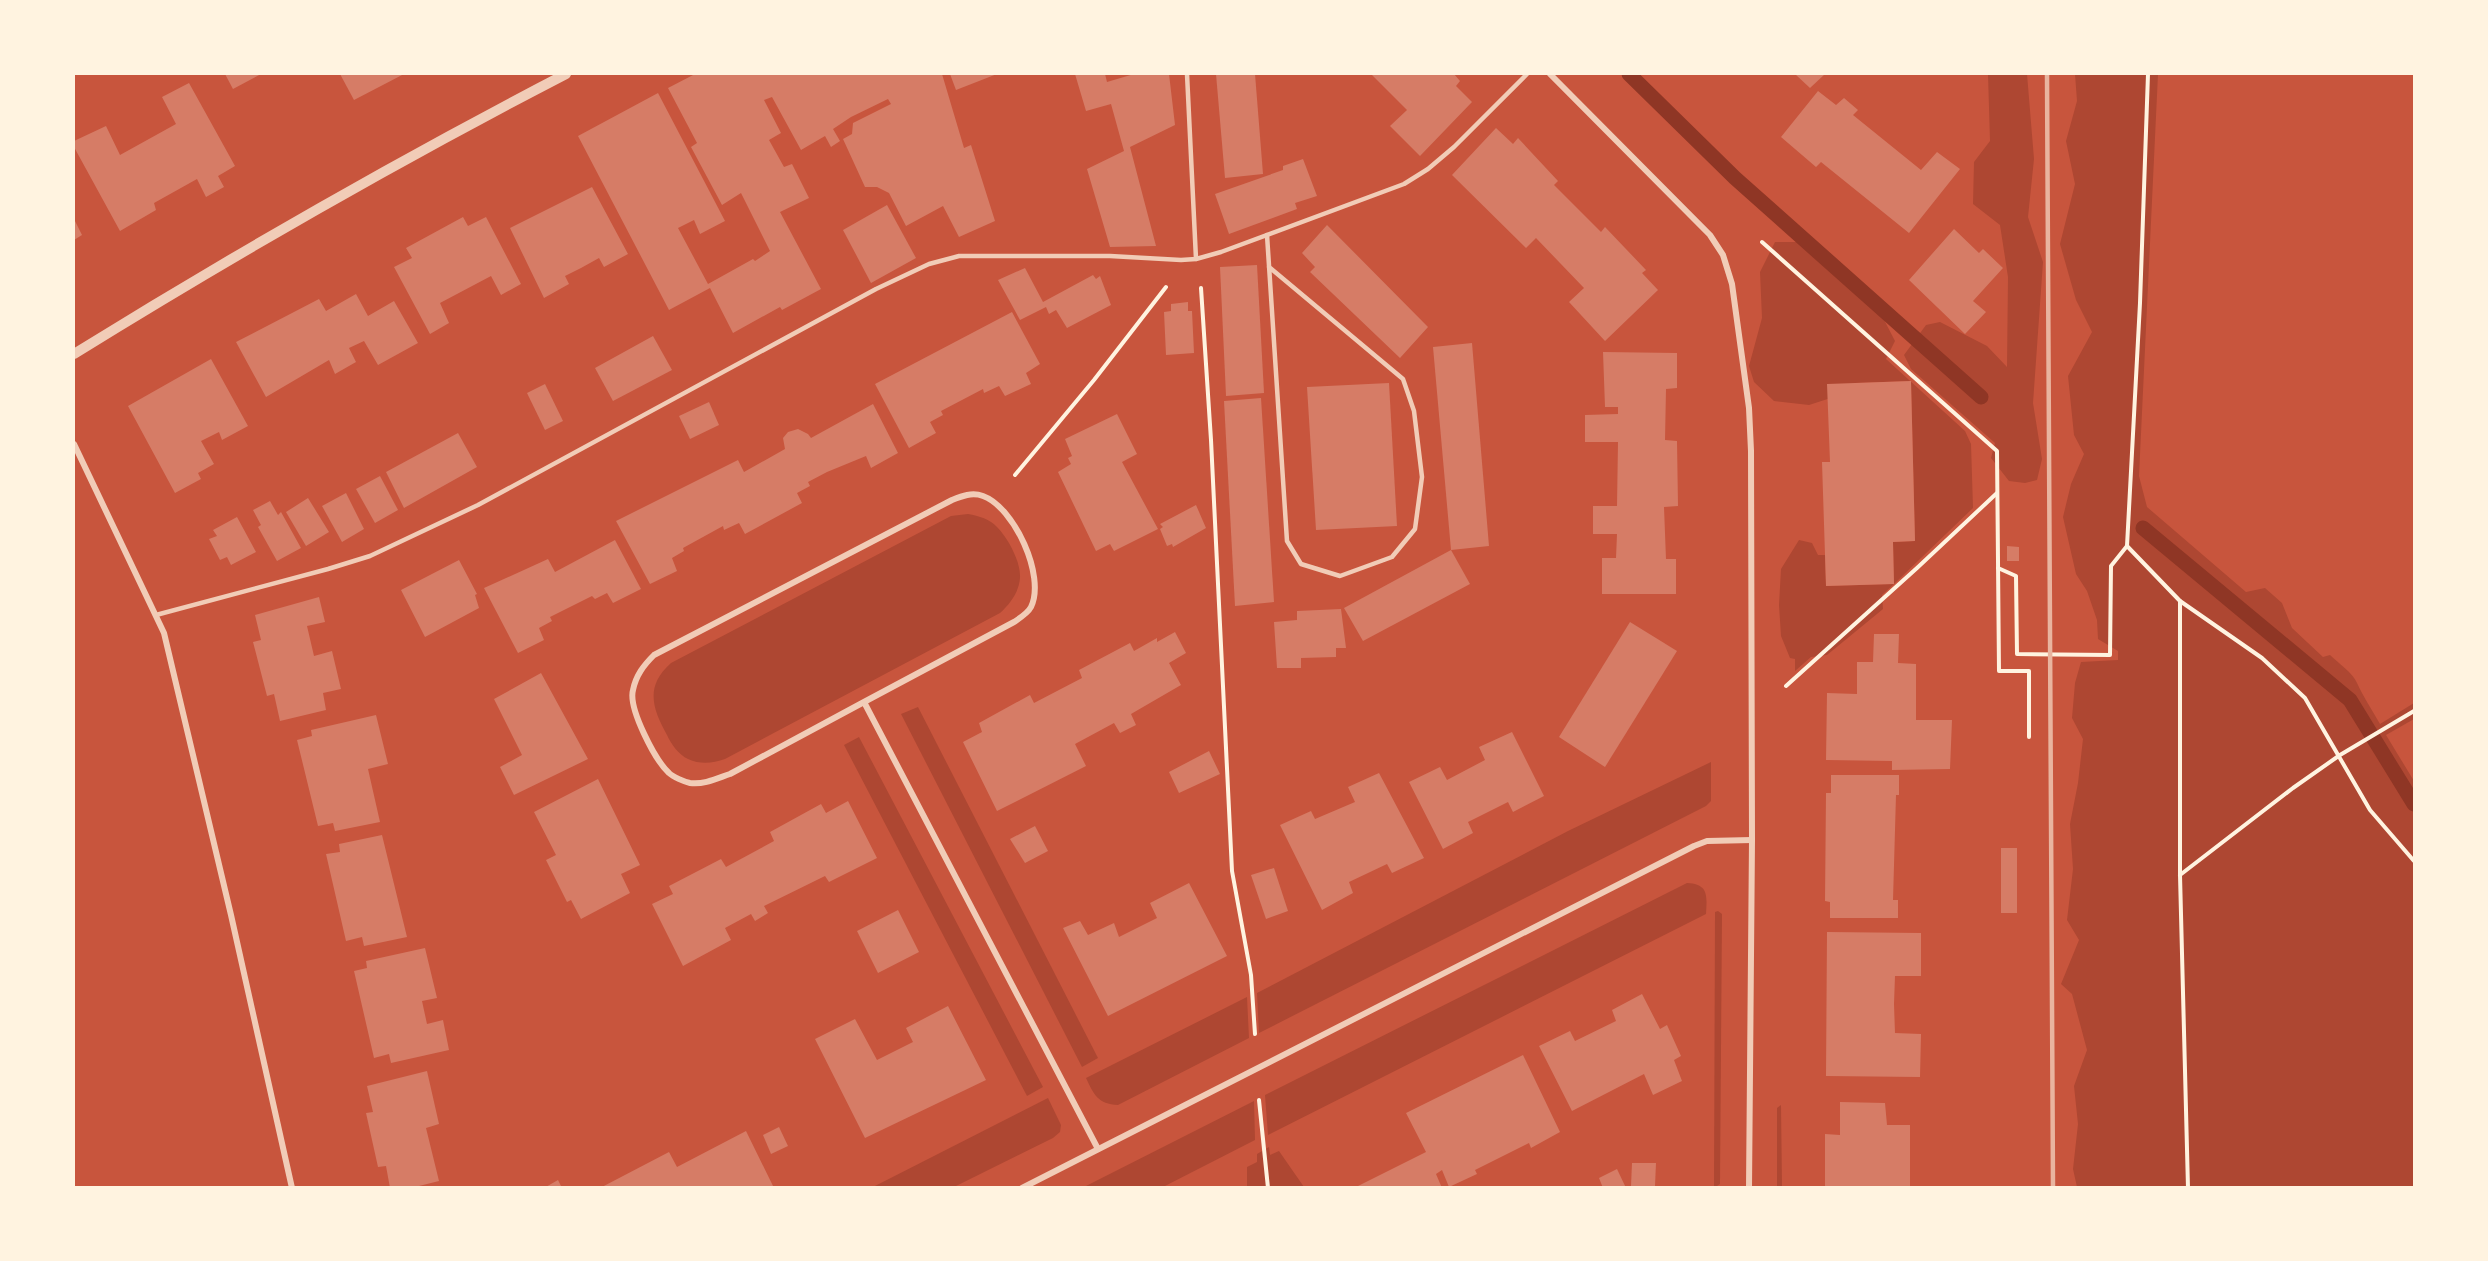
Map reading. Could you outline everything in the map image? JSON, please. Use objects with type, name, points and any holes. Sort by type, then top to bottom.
[{"type":"street","points":[[74,354],[193,280],[453,133],[566,74]]},
{"type":"street","points":[[1550,74],[1710,235],[1723,255],[1732,284],[1749,408],[1751,451],[1752,840],[1749,1188]]},
{"type":"street","points":[[74,444],[164,633],[292,1188]]},
{"type":"street","points":[[968,494],[982,495],[995,503],[1023,539],[1033,567],[1036,592],[1031,609],[1014,622],[864,702],[730,774],[709,782],[690,783],[669,774],[656,756],[635,713],[632,692],[639,670],[654,655],[952,500],[968,494]]},
{"type":"street","points":[[864,702],[1098,1149]]},
{"type":"street","points":[[1022,1188],[1256,1066],[1694,846],[1707,842],[1752,840]]},
{"type":"lane","points":[[1187,74],[1196,259]]},
{"type":"lane","points":[[156,615],[370,556],[478,505],[876,289],[929,264],[958,256],[1110,256],[1196,259],[1404,184],[1428,169],[1488,115],[1527,74]]},
{"type":"lane","points":[[1267,235],[1269,267],[1287,542],[1301,564],[1340,576],[1392,557],[1415,529],[1422,477],[1414,411],[1403,379],[1269,267]]},
{"type":"path","points":[[1998,568],[2016,576],[2018,654],[2110,655],[2111,566],[2127,546],[2140,303],[2148,74]]},
{"type":"path","points":[[1762,242],[1997,451],[1999,671],[2029,671],[2029,736]]},
{"type":"path","points":[[1196,259],[1200,272],[1211,440],[1232,871],[1251,975],[1255,1034]]},
{"type":"path","points":[[1015,475],[1170,283],[1181,260]]},
{"type":"path","points":[[1786,686],[1997,492]]},
{"type":"path","points":[[2127,546],[2180,601],[2262,658],[2305,698],[2370,810],[2415,861]]},
{"type":"path","points":[[2180,601],[2180,875],[2188,1188]]},
{"type":"path","points":[[2180,875],[2340,755],[2415,711]]},
{"type":"path","points":[[1259,1096],[1268,1188]]},
{"type":"shaded area","points":[[1988,74],[2027,74],[2034,159],[2028,217],[2043,262],[2033,403],[2042,459],[2037,480],[2025,483],[2009,481],[1991,458],[1995,443],[1911,369],[1904,355],[1926,325],[1940,322],[1987,346],[2007,367],[2008,277],[2000,225],[1973,204],[1974,162],[1990,141]]},
{"type":"shaded area","points":[[2075,74],[2158,74],[2139,476],[2147,507],[2246,592],[2265,588],[2282,603],[2292,628],[2323,657],[2330,655],[2355,679],[2380,724],[2414,703],[2414,719],[2386,735],[2414,781],[2414,1187],[2077,1187],[2073,1169],[2078,1124],[2074,1086],[2087,1050],[2072,994],[2061,984],[2079,940],[2067,920],[2073,869],[2070,824],[2083,739],[2072,718],[2075,683],[2081,662],[2118,660],[2118,651],[2098,639],[2097,620],[2087,591],[2076,574],[2063,517],[2071,484],[2084,454],[2074,435],[2068,376],[2092,332],[2076,300],[2060,244],[2075,184],[2066,141],[2077,101]]},
{"type":"shaded area","points":[[1775,242],[1798,242],[1881,314],[1895,341],[1886,359],[1910,381],[1855,383],[1840,395],[1809,405],[1774,401],[1754,382],[1749,366],[1762,318],[1760,272]]},
{"type":"shaded area","points":[[1911,382],[1965,431],[1971,444],[1973,508],[1894,584],[1893,542],[1915,541]]},
{"type":"shaded area","points":[[968,514],[984,518],[997,527],[1016,558],[1020,572],[1018,588],[1000,613],[725,759],[702,763],[685,757],[676,749],[658,716],[654,698],[657,680],[671,663],[951,516]]},
{"type":"shaded area","points":[[1799,540],[1812,543],[1818,555],[1825,555],[1826,586],[1894,584],[1882,595],[1883,609],[1827,655],[1811,657],[1795,671],[1795,659],[1790,658],[1781,636],[1779,605],[1781,569]]},
{"type":"shaded area","points":[[918,707],[1098,1058],[1082,1067],[901,714]]},
{"type":"shaded area","points":[[859,737],[1043,1087],[1027,1096],[844,745]]},
{"type":"shaded area","points":[[1711,762],[1711,801],[1706,806],[1259,1033],[1257,993],[1568,831]]},
{"type":"shaded area","points":[[1687,883],[1699,886],[1705,892],[1706,914],[1268,1135],[1265,1095]]},
{"type":"shaded area","points":[[1715,912],[1722,914],[1720,1184],[1714,1188]]},
{"type":"shaded area","points":[[1247,997],[1249,1038],[1118,1105],[1101,1100],[1092,1089],[1086,1078]]},
{"type":"shaded area","points":[[1048,1098],[1061,1125],[1060,1132],[1053,1138],[954,1187],[873,1187]]},
{"type":"shaded area","points":[[1254,1101],[1255,1140],[1163,1187],[1084,1187]]},
{"type":"shaded area","points":[[1781,1105],[1782,1187],[1777,1187],[1777,1108]]},
{"type":"shaded area","points":[[1269,1147],[1270,1155],[1279,1151],[1304,1187],[1247,1187],[1247,1167],[1257,1162],[1257,1154]]},
{"type":"building","points":[[225,74],[261,74],[233,89]]},
{"type":"building","points":[[340,74],[404,74],[354,100]]},
{"type":"building","points":[[695,74],[942,74],[964,148],[971,145],[995,221],[959,237],[943,206],[906,226],[889,193],[877,187],[865,187],[843,139],[852,134],[853,123],[891,104],[888,99],[851,117],[833,129],[840,141],[831,147],[825,136],[801,150],[772,97],[764,100],[781,133],[769,140],[784,167],[792,164],[809,198],[780,212],[821,289],[782,310],[780,307],[733,333],[710,288],[669,310],[578,136],[658,93],[725,221],[700,234],[694,220],[678,228],[708,284],[753,259],[755,261],[770,251],[741,193],[722,205],[691,147],[697,143],[668,88]]},
{"type":"building","points":[[950,74],[997,74],[956,90]]},
{"type":"building","points":[[1075,74],[1105,74],[1107,82],[1134,74],[1169,74],[1175,125],[1130,147],[1156,246],[1110,247],[1087,169],[1124,151],[1111,104],[1086,111]]},
{"type":"building","points":[[1216,74],[1255,74],[1263,174],[1225,178]]},
{"type":"building","points":[[1371,74],[1454,74],[1460,81],[1456,86],[1472,102],[1420,156],[1390,126],[1407,110]]},
{"type":"building","points":[[1795,74],[1825,74],[1810,88]]},
{"type":"building","points":[[189,83],[235,166],[218,176],[224,187],[206,197],[197,179],[154,203],[156,210],[120,231],[74,147],[74,141],[106,126],[120,155],[176,124],[162,97]]},
{"type":"building","points":[[1818,91],[1836,105],[1844,98],[1858,110],[1853,115],[1921,170],[1937,152],[1960,169],[1909,233],[1821,162],[1816,167],[1781,137]]},
{"type":"building","points":[[1496,128],[1513,144],[1518,138],[1558,181],[1554,185],[1601,232],[1605,227],[1646,270],[1642,273],[1658,290],[1605,341],[1569,302],[1584,288],[1536,238],[1526,248],[1452,175]]},
{"type":"building","points":[[1303,159],[1317,196],[1295,203],[1297,209],[1229,234],[1215,194],[1283,170],[1283,166]]},
{"type":"building","points":[[592,187],[628,254],[604,267],[599,258],[565,276],[569,284],[544,298],[510,228]]},
{"type":"building","points":[[887,205],[916,258],[871,283],[843,230]]},
{"type":"building","points":[[463,217],[468,226],[486,217],[521,284],[501,295],[491,276],[440,303],[449,323],[430,334],[394,267],[412,258],[406,248]]},
{"type":"building","points":[[74,219],[82,235],[74,240]]},
{"type":"building","points":[[1327,225],[1428,327],[1400,358],[1310,272],[1315,267],[1302,253]]},
{"type":"building","points":[[1954,229],[1979,253],[1983,249],[2003,268],[1973,301],[1986,312],[1965,334],[1909,280]]},
{"type":"building","points":[[1257,265],[1264,393],[1226,396],[1220,267]]},
{"type":"building","points":[[1025,268],[1043,302],[1093,275],[1096,279],[1100,276],[1111,305],[1067,328],[1056,310],[1049,314],[1046,307],[1020,320],[998,280]]},
{"type":"building","points":[[356,294],[368,316],[394,301],[418,343],[378,365],[364,341],[349,348],[356,362],[335,374],[329,360],[266,397],[236,342],[319,299],[326,311]]},
{"type":"building","points":[[1188,302],[1188,311],[1192,311],[1194,353],[1166,355],[1164,312],[1171,311],[1171,304]]},
{"type":"building","points":[[1012,312],[1040,364],[1026,373],[1031,384],[1005,396],[999,386],[984,393],[983,389],[941,411],[943,415],[930,422],[936,433],[909,448],[875,384]]},
{"type":"building","points":[[653,336],[672,370],[613,401],[595,368]]},
{"type":"building","points":[[1472,343],[1489,546],[1451,550],[1433,347]]},
{"type":"building","points":[[1603,352],[1677,353],[1677,388],[1666,389],[1665,440],[1677,441],[1678,506],[1664,507],[1666,559],[1676,559],[1676,594],[1602,594],[1602,558],[1616,558],[1617,534],[1593,534],[1593,506],[1617,506],[1618,442],[1585,442],[1585,415],[1618,414],[1618,407],[1605,407]]},
{"type":"building","points":[[211,359],[248,426],[222,440],[219,432],[201,441],[214,464],[198,473],[201,479],[175,493],[128,406]]},
{"type":"building","points":[[1911,381],[1915,541],[1893,542],[1894,584],[1826,586],[1822,462],[1830,462],[1827,384]]},
{"type":"building","points":[[1389,383],[1397,526],[1316,530],[1307,387]]},
{"type":"building","points":[[545,384],[563,421],[545,430],[527,393]]},
{"type":"building","points":[[1261,398],[1274,602],[1235,606],[1224,401]]},
{"type":"building","points":[[709,402],[719,425],[690,439],[679,416]]},
{"type":"building","points":[[873,404],[898,453],[871,468],[866,456],[808,482],[810,486],[797,493],[802,503],[745,534],[739,523],[724,530],[723,526],[683,548],[684,551],[672,558],[677,571],[650,584],[616,521],[738,460],[744,472],[785,449],[783,438],[788,432],[798,429],[811,438]]},
{"type":"building","points":[[1117,414],[1137,454],[1122,462],[1158,529],[1114,551],[1110,544],[1096,551],[1058,472],[1071,464],[1068,458],[1072,456],[1065,439]]},
{"type":"building","points":[[458,433],[477,467],[404,508],[386,472]]},
{"type":"building","points":[[380,476],[398,510],[375,523],[356,489]]},
{"type":"building","points":[[346,493],[364,529],[342,542],[322,506]]},
{"type":"building","points":[[308,498],[329,532],[306,546],[286,512]]},
{"type":"building","points":[[270,501],[278,515],[281,512],[301,548],[277,561],[258,527],[261,525],[253,510]]},
{"type":"building","points":[[1196,505],[1206,528],[1173,547],[1172,544],[1167,546],[1160,529],[1163,527],[1160,524]]},
{"type":"building","points":[[237,517],[256,552],[231,565],[227,557],[220,560],[209,539],[217,536],[213,530]]},
{"type":"building","points":[[615,540],[641,589],[613,603],[607,593],[595,599],[592,596],[550,617],[552,621],[539,628],[544,640],[518,653],[484,588],[548,559],[555,572]]},
{"type":"building","points":[[2007,546],[2019,547],[2019,561],[2007,561]]},
{"type":"building","points":[[1451,550],[1470,584],[1363,641],[1344,608]]},
{"type":"building","points":[[459,560],[477,594],[475,595],[479,608],[425,637],[401,590]]},
{"type":"building","points":[[319,597],[325,622],[307,626],[314,656],[332,651],[341,689],[323,693],[326,710],[280,721],[274,694],[267,696],[253,642],[261,640],[255,615]]},
{"type":"building","points":[[1341,609],[1346,648],[1336,648],[1336,657],[1301,658],[1301,668],[1277,668],[1274,622],[1297,620],[1297,611]]},
{"type":"building","points":[[1630,622],[1677,651],[1605,767],[1559,737]]},
{"type":"building","points":[[1175,632],[1186,653],[1169,663],[1181,685],[1131,714],[1136,725],[1120,733],[1114,723],[1075,744],[1086,766],[997,811],[963,742],[982,732],[979,723],[1030,695],[1034,703],[1082,678],[1079,670],[1130,643],[1134,651],[1157,638],[1157,642]]},
{"type":"building","points":[[1874,634],[1899,634],[1898,663],[1916,664],[1916,720],[1952,720],[1950,769],[1892,770],[1892,761],[1826,760],[1827,693],[1857,694],[1857,662],[1873,662]]},
{"type":"building","points":[[541,673],[588,759],[514,795],[500,767],[522,755],[494,699]]},
{"type":"building","points":[[376,715],[388,764],[368,769],[380,822],[335,831],[333,823],[318,826],[297,740],[312,736],[311,730]]},
{"type":"building","points":[[1512,732],[1544,796],[1513,812],[1508,802],[1468,822],[1473,833],[1443,849],[1409,782],[1440,767],[1447,780],[1485,760],[1479,747]]},
{"type":"building","points":[[1209,751],[1220,774],[1179,793],[1169,772]]},
{"type":"building","points":[[1379,773],[1424,858],[1392,873],[1387,864],[1349,882],[1353,893],[1322,910],[1280,825],[1311,811],[1315,819],[1355,802],[1348,787]]},
{"type":"building","points":[[1831,775],[1899,775],[1899,795],[1896,795],[1893,900],[1898,900],[1898,918],[1830,918],[1830,902],[1825,901],[1826,793],[1831,793]]},
{"type":"building","points":[[598,779],[640,865],[621,874],[630,893],[581,919],[571,900],[567,902],[546,860],[556,855],[534,812]]},
{"type":"building","points":[[848,801],[877,858],[829,882],[825,876],[764,906],[768,913],[755,921],[751,914],[725,928],[731,940],[683,966],[652,904],[673,894],[669,886],[721,859],[726,867],[774,841],[770,832],[821,804],[826,813]]},
{"type":"building","points":[[1035,826],[1048,851],[1025,863],[1010,839]]},
{"type":"building","points":[[382,835],[407,937],[364,946],[362,937],[346,941],[326,854],[340,852],[339,844]]},
{"type":"building","points":[[2001,848],[2017,848],[2017,913],[2001,913]]},
{"type":"building","points":[[1274,868],[1288,911],[1266,919],[1251,875]]},
{"type":"building","points":[[1189,883],[1227,956],[1108,1016],[1063,928],[1080,921],[1088,935],[1114,923],[1119,937],[1157,918],[1150,903]]},
{"type":"building","points":[[898,910],[919,952],[878,973],[857,931]]},
{"type":"building","points":[[1827,932],[1921,933],[1921,976],[1895,976],[1894,1004],[1895,1033],[1921,1034],[1920,1077],[1826,1076]]},
{"type":"building","points":[[425,948],[437,998],[422,1001],[427,1024],[443,1020],[449,1050],[391,1063],[389,1054],[374,1058],[354,971],[367,968],[366,961]]},
{"type":"building","points":[[1642,994],[1660,1029],[1667,1025],[1681,1056],[1674,1060],[1682,1081],[1653,1095],[1644,1074],[1572,1111],[1539,1046],[1570,1031],[1575,1041],[1616,1021],[1612,1010]]},
{"type":"building","points":[[948,1006],[986,1080],[865,1138],[815,1039],[855,1019],[877,1060],[913,1042],[906,1028]]},
{"type":"building","points":[[1523,1055],[1560,1132],[1531,1148],[1529,1143],[1475,1170],[1477,1174],[1449,1187],[1442,1170],[1436,1174],[1442,1188],[1354,1188],[1426,1152],[1406,1113]]},
{"type":"building","points":[[427,1071],[439,1124],[426,1128],[439,1181],[411,1188],[390,1188],[386,1166],[378,1167],[366,1113],[373,1112],[367,1086]]},
{"type":"building","points":[[1840,1102],[1885,1103],[1887,1125],[1910,1125],[1910,1188],[1825,1188],[1825,1134],[1840,1135]]},
{"type":"building","points":[[779,1127],[788,1146],[771,1154],[763,1135]]},
{"type":"building","points":[[746,1131],[774,1188],[600,1188],[669,1152],[677,1167]]},
{"type":"building","points":[[1632,1163],[1656,1163],[1655,1186],[1631,1186]]},
{"type":"building","points":[[1617,1169],[1626,1188],[1603,1188],[1599,1178]]},
{"type":"building","points":[[558,1180],[562,1188],[544,1188]]},
{"type":"waterway","points":[[1629,74],[1735,178],[1981,397]]},
{"type":"waterway","points":[[2143,528],[2350,700],[2414,804]]},
{"type":"railway","points":[[2047,74],[2053,1188]]}]
